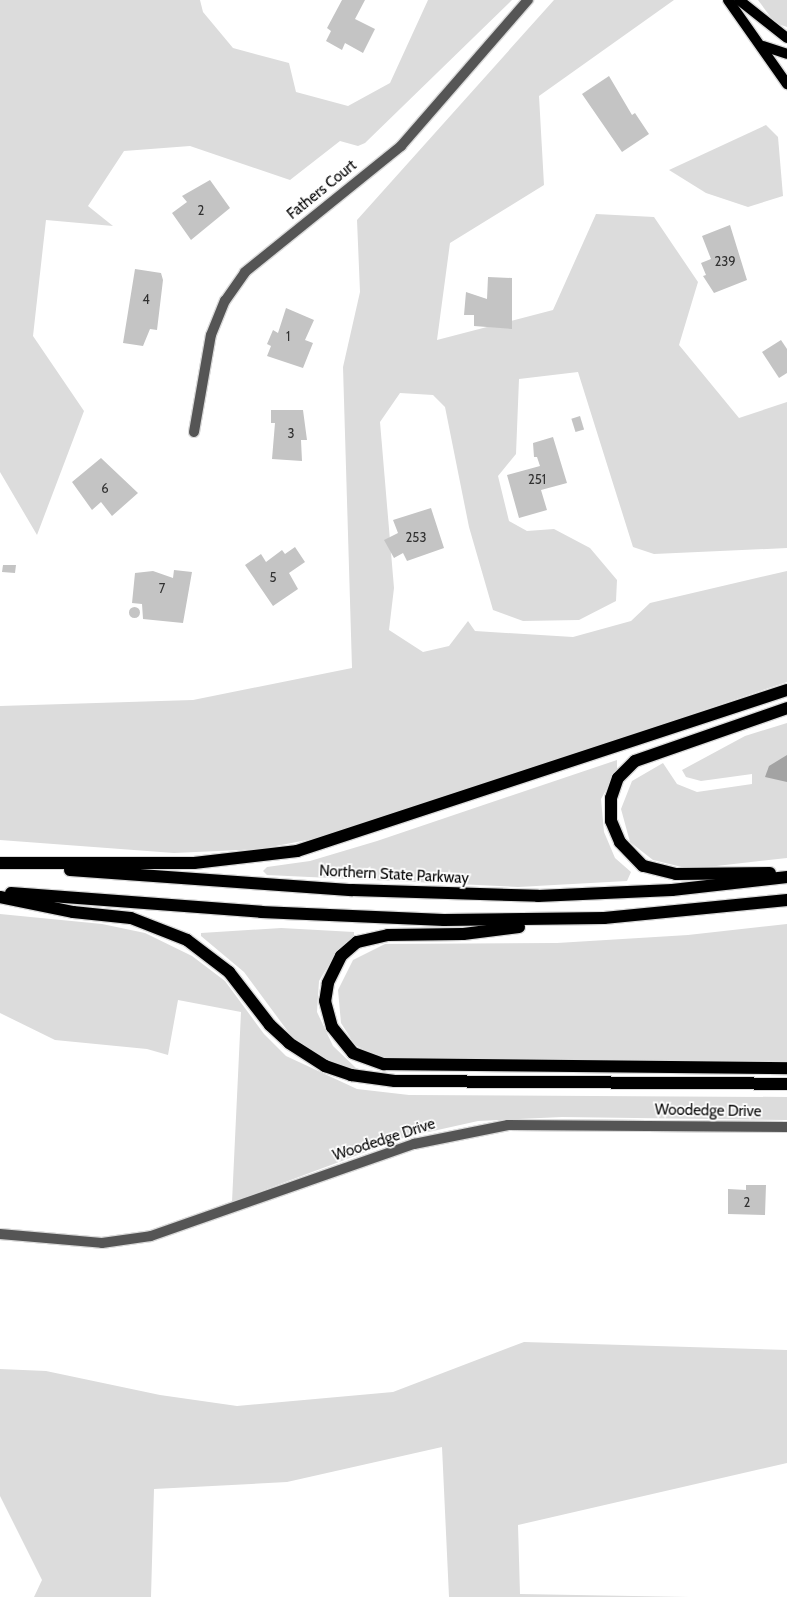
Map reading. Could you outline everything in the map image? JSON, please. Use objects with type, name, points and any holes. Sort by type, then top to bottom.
[{"type":"highway","points":[[0,863],[194,863],[297,851],[787,690]]},
{"type":"highway","points":[[787,708],[635,761],[618,778],[610,809],[615,832],[627,852],[654,870],[676,874],[787,873]]},
{"type":"highway","name":"Northern State Parkway","points":[[0,863],[236,883],[492,896],[627,893],[787,877]]},
{"type":"highway","points":[[0,892],[324,916],[573,920]]},
{"type":"highway","points":[[0,897],[74,912],[131,918],[188,940],[230,972],[270,1025],[289,1043],[325,1066],[351,1075],[395,1081],[787,1084]]},
{"type":"highway","points":[[787,900],[573,920],[463,934],[366,938],[348,948],[330,974],[325,1001],[332,1027],[353,1053],[384,1064],[787,1068]]},
{"type":"main road","points":[[728,0],[763,46],[787,84]]},
{"type":"main road","points":[[739,0],[787,38]]},
{"type":"main road","points":[[763,46],[787,54]]},
{"type":"street","name":"Fathers Court","points":[[194,432],[211,335],[225,301],[245,272],[401,146],[528,0]]},
{"type":"street","name":"Woodedge Drive","points":[[0,1234],[102,1243],[152,1236],[396,1150],[497,1126],[563,1123],[787,1127]]},
{"type":"shaded area","points":[[0,0],[200,0],[203,12],[233,48],[289,63],[296,92],[348,106],[390,83],[428,0],[512,0],[365,143],[358,146],[340,141],[290,180],[190,146],[124,151],[88,206],[113,226],[46,220],[33,336],[84,411],[37,535],[0,472]]},
{"type":"shaded area","points":[[554,0],[674,0],[539,96],[544,185],[450,243],[437,340],[553,310],[596,214],[654,217],[698,282],[679,345],[739,418],[787,402],[787,548],[654,554],[633,547],[578,372],[519,379],[516,454],[498,476],[509,521],[527,531],[554,529],[590,548],[617,580],[616,601],[579,620],[523,621],[493,610],[469,527],[445,407],[433,395],[400,393],[380,422],[394,588],[389,630],[423,652],[449,646],[468,621],[475,631],[573,637],[631,621],[650,603],[787,571],[787,682],[323,837],[260,849],[174,853],[0,840],[0,706],[193,700],[352,668],[343,367],[360,292],[357,220]]},
{"type":"shaded area","points":[[758,0],[787,0],[787,27],[775,23]]},
{"type":"shaded area","points":[[766,125],[778,137],[783,196],[748,207],[706,193],[669,170]]},
{"type":"shaded area","points":[[787,723],[787,858],[690,869],[653,860],[630,842],[621,809],[632,781],[663,763],[677,784],[697,792],[752,784],[752,774],[701,781],[686,777],[682,770],[745,736]]},
{"type":"shaded area","points":[[787,755],[787,782],[765,777],[769,766]]},
{"type":"shaded area","points":[[617,760],[617,770],[601,799],[604,832],[615,858],[631,872],[627,881],[518,887],[267,875],[263,871],[267,867],[310,861],[377,841]]},
{"type":"shaded area","points":[[0,914],[102,924],[145,933],[192,956],[225,981],[264,1034],[286,1056],[357,1089],[409,1095],[787,1097],[787,1120],[562,1117],[478,1121],[406,1137],[232,1202],[241,1012],[178,1000],[168,1055],[147,1049],[55,1040],[0,1013]]},
{"type":"shaded area","points":[[787,924],[787,1062],[385,1060],[355,1045],[341,1023],[338,990],[353,960],[385,944],[557,943],[688,935]]},
{"type":"shaded area","points":[[281,928],[354,932],[354,938],[336,953],[319,981],[317,1012],[333,1046],[356,1068],[378,1077],[325,1061],[295,1041],[244,972],[201,936],[201,933]]},
{"type":"shaded area","points":[[524,1342],[787,1350],[787,1463],[518,1525],[520,1594],[690,1597],[449,1597],[442,1447],[287,1482],[154,1489],[151,1597],[34,1597],[42,1580],[0,1496],[0,1369],[46,1371],[160,1395],[237,1406],[393,1392]]},
{"type":"building","points":[[342,0],[365,0],[355,19],[375,29],[363,53],[345,43],[342,50],[326,41],[331,31],[327,28]]},
{"type":"building","points":[[609,76],[632,115],[635,113],[649,134],[622,152],[582,94]]},
{"type":"building","points":[[210,180],[230,208],[191,240],[172,213],[187,202],[182,196]]},
{"type":"building","points":[[730,225],[747,280],[714,293],[703,276],[706,275],[701,263],[711,259],[702,236]]},
{"type":"building","points":[[135,269],[161,273],[163,280],[157,330],[150,329],[143,346],[123,343]]},
{"type":"building","points":[[488,277],[512,278],[512,329],[474,326],[474,315],[464,315],[466,292],[487,299]]},
{"type":"building","points":[[286,308],[314,320],[305,340],[313,343],[303,368],[267,356],[271,346],[267,344],[273,330],[278,333]]},
{"type":"building","points":[[781,340],[787,349],[787,373],[779,378],[762,352]]},
{"type":"building","points":[[271,410],[303,410],[307,440],[301,440],[302,461],[272,459],[275,423],[271,423]]},
{"type":"building","points":[[580,416],[584,429],[575,432],[571,419]]},
{"type":"building","points":[[553,437],[567,483],[541,490],[547,510],[519,518],[507,475],[540,466],[537,457],[534,457],[533,443]]},
{"type":"building","points":[[101,458],[138,493],[112,516],[101,502],[92,510],[72,482]]},
{"type":"building","points":[[431,508],[444,548],[407,561],[403,553],[394,558],[384,540],[398,533],[393,520]]},
{"type":"building","points":[[295,547],[305,562],[289,573],[298,589],[273,606],[245,565],[261,554],[266,562],[282,550],[285,554]]},
{"type":"building","points":[[3,565],[16,565],[15,573],[2,572]]},
{"type":"building","points":[[174,570],[192,572],[183,623],[143,619],[142,604],[132,603],[135,573],[153,571],[173,578]]},
{"type":"building","points":[[134,606],[138,608],[140,612],[138,616],[134,618],[130,616],[128,612],[130,608]]},
{"type":"building","points":[[746,1185],[766,1185],[765,1215],[728,1214],[728,1189],[746,1190]]}]
